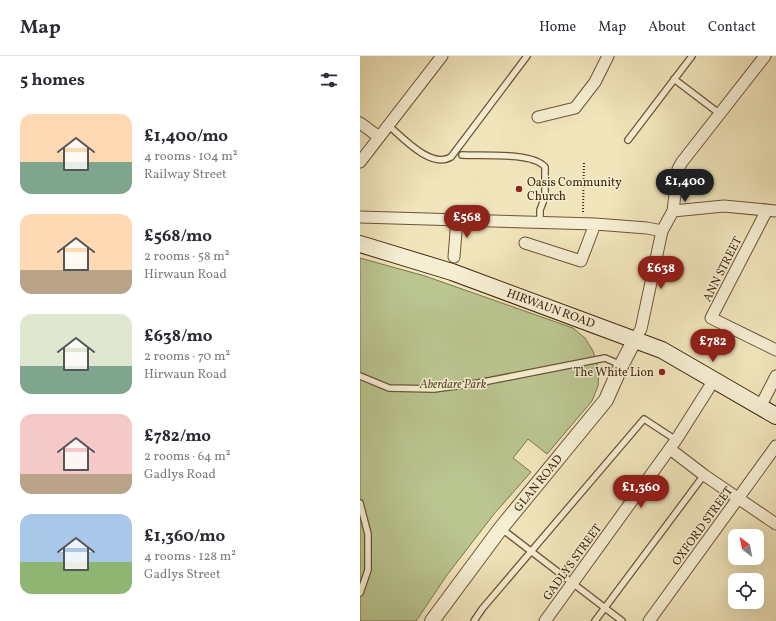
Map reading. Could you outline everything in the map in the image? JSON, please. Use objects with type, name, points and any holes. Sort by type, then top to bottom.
[{"type":"main road","name":"HIRWAUN ROAD","points":[[360,244],[452,272],[662,350],[776,416]]},
{"type":"street","points":[[360,162],[442,56]]},
{"type":"street","points":[[538,117],[574,108],[595,82],[608,56]]},
{"type":"street","points":[[635,340],[641,329],[662,231],[673,211],[678,169],[765,56]]},
{"type":"street","points":[[360,124],[379,137]]},
{"type":"street","points":[[673,211],[724,206],[771,211]]},
{"type":"street","name":"ANN STREET","points":[[771,211],[711,318],[776,350]]},
{"type":"street","points":[[360,217],[595,224],[647,228],[662,231]]},
{"type":"street","points":[[454,257],[457,219]]},
{"type":"street","points":[[525,243],[581,261],[595,224]]},
{"type":"street","name":"GLAN ROAD","points":[[432,621],[501,528],[606,400],[621,366],[635,340]]},
{"type":"street","points":[[760,407],[776,376]]},
{"type":"street","name":"GADLYS STREET","points":[[545,621],[673,445],[714,380]]},
{"type":"street","points":[[673,445],[704,475],[776,524]]},
{"type":"street","name":"OXFORD STREET","points":[[649,621],[776,446]]},
{"type":"lane","points":[[388,126],[428,158],[441,160],[451,157],[527,56]]},
{"type":"lane","points":[[628,140],[692,56]]},
{"type":"lane","points":[[674,79],[720,114]]},
{"type":"lane","points":[[462,155],[517,156],[533,159],[543,164],[545,167],[544,197],[540,210],[540,222]]},
{"type":"lane","points":[[360,376],[389,388],[434,389],[478,384],[605,358],[621,366]]},
{"type":"lane","points":[[474,621],[482,609],[644,419],[673,445]]},
{"type":"lane","points":[[595,621],[704,475]]},
{"type":"lane","points":[[360,504],[368,534],[368,570],[360,593]]},
{"type":"lane","points":[[501,528],[622,621]]},
{"type":"path","points":[[582,224],[584,162]]},
{"type":"green space","name":"Aberdare Park","points":[[360,258],[425,276],[573,328],[585,338],[593,351],[599,370],[598,386],[592,401],[547,454],[528,439],[513,458],[531,472],[494,514],[447,575],[416,621],[360,621]]},
{"type":"place","name":"Oasis Community Church","points":[[519,189]]},
{"type":"place","name":"The White Lion","points":[[662,372]]}]
